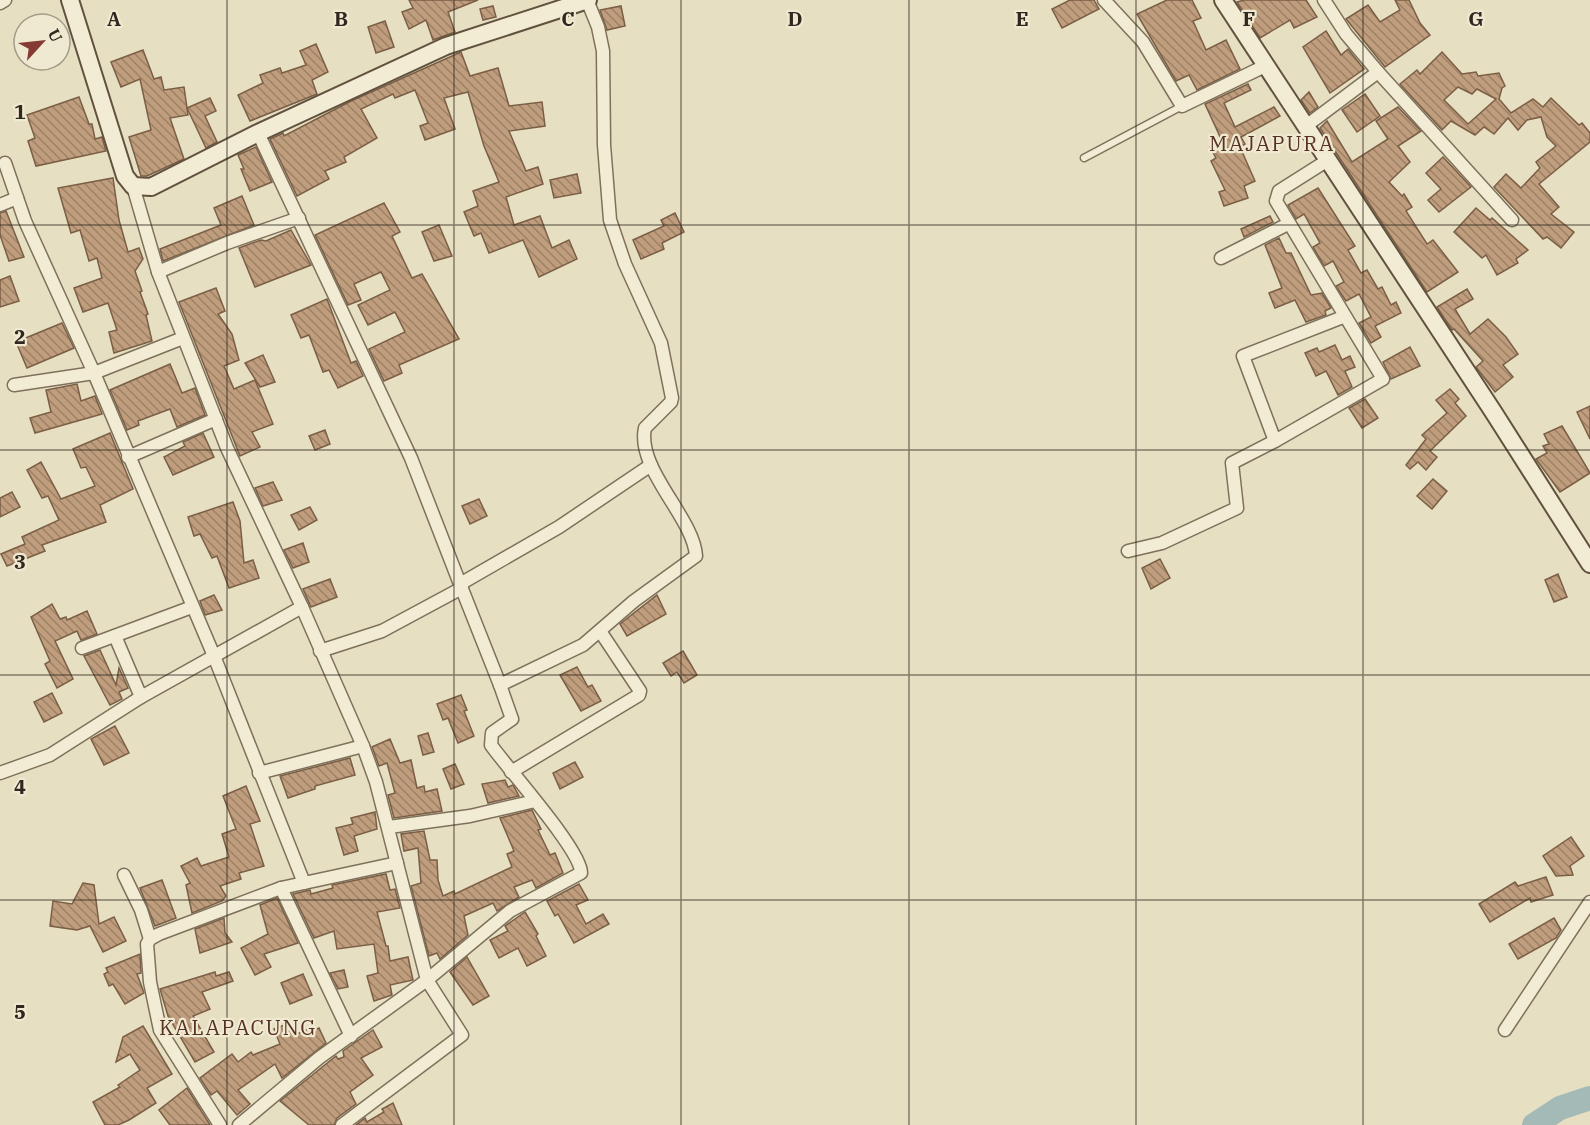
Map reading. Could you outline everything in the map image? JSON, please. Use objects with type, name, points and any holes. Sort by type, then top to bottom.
[{"type":"street","points":[[0,3],[5,0]]},
{"type":"street","points":[[70,0],[126,176],[133,186],[158,272],[182,328],[183,338],[216,420],[363,746],[389,827],[427,980],[462,1034],[342,1125]]},
{"type":"street","points":[[1104,0],[1143,42],[1182,106],[1264,66]]},
{"type":"street","points":[[1223,0],[1590,564]]},
{"type":"street","points":[[1324,0],[1346,34],[1378,72],[1512,220]]},
{"type":"street","points":[[133,186],[150,187],[258,133],[446,46],[583,1],[598,27],[603,51],[604,145],[610,220],[625,264],[661,343],[672,398],[671,402],[645,428],[644,441],[651,465],[680,517],[696,556],[634,601],[600,631],[571,652],[500,685]]},
{"type":"street","points":[[1306,126],[1378,72]]},
{"type":"street","points":[[239,1125],[319,1058],[427,980],[510,911],[581,873],[579,864],[569,847],[489,741],[492,733],[512,719],[500,685],[411,458],[258,133]]},
{"type":"street","points":[[1128,551],[1162,543],[1234,511],[1239,503],[1232,476],[1232,463],[1383,379],[1343,316],[1276,201],[1279,191],[1328,160]]},
{"type":"street","points":[[5,163],[17,198],[214,656],[304,883]]},
{"type":"street","points":[[0,205],[17,198]]},
{"type":"street","points":[[158,272],[227,243],[299,218]]},
{"type":"street","points":[[1221,258],[1288,224]]},
{"type":"street","points":[[1275,441],[1243,356],[1343,316]]},
{"type":"street","points":[[14,385],[94,373],[183,338]]},
{"type":"street","points":[[128,457],[216,420]]},
{"type":"street","points":[[320,651],[381,632],[559,527],[651,465]]},
{"type":"street","points":[[82,648],[192,607]]},
{"type":"street","points":[[0,773],[44,759],[141,697],[302,607]]},
{"type":"street","points":[[511,772],[639,695],[640,691],[600,631]]},
{"type":"street","points":[[115,636],[141,697]]},
{"type":"street","points":[[260,773],[363,746]]},
{"type":"street","points":[[389,827],[470,816],[535,801]]},
{"type":"street","points":[[150,939],[281,888],[397,863]]},
{"type":"street","points":[[124,874],[141,910],[150,939],[147,948],[150,982],[158,1025],[220,1125]]},
{"type":"street","points":[[281,888],[351,1036]]},
{"type":"street","points":[[1505,1030],[1590,902]]},
{"type":"lane","points":[[1084,158],[1182,106]]},
{"type":"building","points":[[409,0],[478,0],[448,12],[455,32],[433,40],[426,20],[409,29],[402,12],[413,8]]},
{"type":"building","points":[[1070,0],[1094,0],[1099,9],[1062,28],[1052,9]]},
{"type":"building","points":[[1167,0],[1192,0],[1201,18],[1193,21],[1206,50],[1226,40],[1240,69],[1197,90],[1189,75],[1176,81],[1137,14]]},
{"type":"building","points":[[1306,0],[1317,17],[1294,28],[1290,20],[1260,38],[1237,2]]},
{"type":"building","points":[[1395,0],[1409,0],[1420,23],[1430,35],[1385,67],[1346,19],[1368,5],[1380,22],[1400,10]]},
{"type":"building","points":[[493,6],[496,17],[483,20],[480,9]]},
{"type":"building","points":[[621,6],[625,26],[607,30],[600,10]]},
{"type":"building","points":[[385,21],[394,47],[376,53],[368,27]]},
{"type":"building","points":[[1326,31],[1341,55],[1348,49],[1364,69],[1330,93],[1303,47]]},
{"type":"building","points":[[316,44],[328,72],[312,80],[317,94],[250,121],[238,95],[263,83],[260,75],[280,68],[282,73],[306,65],[300,51]]},
{"type":"building","points":[[143,50],[154,79],[161,77],[164,90],[184,87],[188,115],[170,118],[184,159],[147,176],[141,176],[129,137],[151,130],[140,79],[121,87],[111,62]]},
{"type":"building","points":[[461,52],[470,76],[498,68],[509,106],[542,102],[545,126],[509,131],[526,171],[538,167],[543,184],[506,197],[514,225],[540,216],[552,248],[569,240],[577,259],[539,277],[523,240],[489,253],[481,233],[474,236],[464,212],[478,206],[473,191],[499,182],[484,146],[468,92],[444,98],[455,129],[425,140],[420,126],[428,123],[415,90],[395,98],[393,94],[361,109],[377,138],[344,157],[346,162],[325,171],[329,179],[297,196],[270,139],[283,133],[284,136],[351,101]]},
{"type":"building","points":[[1442,52],[1462,74],[1476,72],[1478,76],[1499,73],[1505,86],[1502,88],[1499,99],[1511,113],[1533,99],[1543,107],[1551,98],[1579,125],[1582,123],[1590,133],[1590,142],[1539,184],[1559,207],[1551,214],[1574,232],[1561,248],[1547,237],[1543,239],[1494,187],[1506,174],[1521,188],[1540,168],[1536,162],[1556,146],[1547,137],[1541,117],[1527,120],[1518,130],[1508,118],[1494,134],[1484,127],[1475,135],[1451,121],[1442,130],[1400,84],[1417,70],[1420,74]],"holes":[[[1458,87],[1472,94],[1477,89],[1496,99],[1468,124],[1444,100]]]},
{"type":"building","points":[[1248,84],[1251,90],[1224,103],[1235,127],[1274,107],[1280,116],[1241,137],[1245,144],[1240,147],[1255,181],[1244,186],[1248,198],[1224,206],[1219,192],[1225,190],[1211,161],[1216,158],[1210,147],[1222,141],[1205,104]]},
{"type":"building","points":[[1309,92],[1318,107],[1310,113],[1301,100]]},
{"type":"building","points":[[1365,94],[1380,116],[1357,132],[1342,110]]},
{"type":"building","points":[[79,97],[89,124],[92,124],[95,139],[102,137],[106,151],[36,166],[28,141],[35,138],[27,115]]},
{"type":"building","points":[[210,98],[216,111],[205,116],[217,142],[206,148],[187,108]]},
{"type":"building","points":[[1398,107],[1421,131],[1398,146],[1410,162],[1389,182],[1402,196],[1404,194],[1412,207],[1406,211],[1427,244],[1433,240],[1458,272],[1427,292],[1320,128],[1327,121],[1352,162],[1388,139],[1376,121]]},
{"type":"building","points":[[256,147],[272,182],[250,191],[238,155]]},
{"type":"building","points":[[1443,157],[1471,187],[1439,212],[1428,200],[1441,189],[1426,173]]},
{"type":"building","points":[[577,174],[581,193],[554,198],[550,180]]},
{"type":"building","points":[[113,178],[119,220],[128,252],[139,248],[143,259],[135,271],[148,314],[146,315],[152,341],[114,353],[109,332],[117,330],[108,303],[83,312],[74,288],[102,278],[97,258],[89,261],[80,230],[71,233],[58,188]]},
{"type":"building","points":[[1318,188],[1355,246],[1348,250],[1361,273],[1367,270],[1378,289],[1382,287],[1391,305],[1396,302],[1401,313],[1375,326],[1381,337],[1371,343],[1359,323],[1371,317],[1359,294],[1346,301],[1336,286],[1344,282],[1333,261],[1324,266],[1313,247],[1320,243],[1304,214],[1296,219],[1288,205]]},
{"type":"building","points":[[242,196],[254,225],[163,261],[160,249],[221,225],[214,208]]},
{"type":"building","points":[[384,203],[400,232],[392,236],[412,278],[422,274],[459,339],[399,365],[402,373],[384,381],[369,349],[405,332],[395,312],[368,325],[358,305],[390,290],[381,272],[354,284],[361,300],[348,305],[315,235]]},
{"type":"building","points":[[1476,208],[1490,220],[1492,218],[1528,250],[1516,259],[1518,263],[1497,275],[1486,255],[1482,258],[1454,232]]},
{"type":"building","points":[[6,211],[24,257],[9,261],[0,235],[0,213]]},
{"type":"building","points":[[675,213],[684,232],[662,243],[664,249],[641,259],[633,240],[664,226],[661,220]]},
{"type":"building","points":[[1270,216],[1273,222],[1244,237],[1241,229]]},
{"type":"building","points":[[439,225],[452,256],[434,261],[422,232]]},
{"type":"building","points":[[291,230],[311,265],[255,287],[239,248],[261,240],[266,241]]},
{"type":"building","points":[[1279,238],[1286,253],[1291,253],[1311,295],[1322,293],[1331,308],[1325,311],[1326,315],[1306,322],[1295,300],[1275,308],[1269,293],[1282,288],[1265,245]]},
{"type":"building","points":[[10,276],[19,301],[0,307],[0,280]]},
{"type":"building","points":[[216,288],[225,311],[218,314],[232,334],[239,360],[224,366],[234,389],[255,380],[273,424],[252,432],[260,447],[240,456],[179,302]]},
{"type":"building","points":[[1467,289],[1473,299],[1455,309],[1470,334],[1488,319],[1506,337],[1518,354],[1503,365],[1513,377],[1495,392],[1476,367],[1483,361],[1454,329],[1452,330],[1437,307]]},
{"type":"building","points":[[327,299],[351,363],[356,361],[363,376],[338,388],[329,370],[323,372],[309,335],[301,338],[291,315]]},
{"type":"building","points":[[62,323],[74,348],[27,368],[16,342]]},
{"type":"building","points":[[1335,345],[1342,360],[1350,356],[1355,367],[1345,371],[1352,387],[1338,395],[1326,371],[1316,376],[1305,353],[1317,348],[1319,352]]},
{"type":"building","points":[[1410,347],[1420,366],[1391,379],[1383,362]]},
{"type":"building","points":[[263,355],[275,382],[260,387],[245,363]]},
{"type":"building","points":[[170,364],[182,393],[195,388],[205,415],[177,427],[170,409],[138,421],[139,425],[127,430],[110,390]]},
{"type":"building","points":[[77,384],[81,401],[95,396],[102,414],[35,433],[30,418],[51,412],[46,390]]},
{"type":"building","points":[[1450,389],[1459,399],[1455,403],[1466,416],[1430,451],[1437,457],[1426,470],[1418,462],[1410,469],[1406,465],[1426,439],[1422,435],[1447,413],[1436,400]]},
{"type":"building","points":[[1365,399],[1378,418],[1362,428],[1349,408]]},
{"type":"building","points":[[1590,406],[1590,439],[1577,412]]},
{"type":"building","points":[[1562,426],[1590,473],[1560,492],[1536,459],[1547,453],[1543,446],[1549,444],[1544,434]]},
{"type":"building","points":[[325,430],[330,444],[315,450],[309,436]]},
{"type":"building","points":[[110,433],[133,489],[100,505],[106,522],[42,545],[45,551],[7,566],[1,554],[25,544],[22,537],[59,520],[48,496],[42,498],[27,470],[41,462],[61,499],[95,486],[86,467],[81,468],[73,449]]},
{"type":"building","points":[[203,433],[214,457],[173,475],[164,457],[185,446],[183,442]]},
{"type":"building","points":[[1433,479],[1447,491],[1432,509],[1417,496]]},
{"type":"building","points":[[273,482],[282,500],[263,506],[255,488]]},
{"type":"building","points":[[12,492],[20,507],[0,517],[0,498]]},
{"type":"building","points":[[479,499],[487,516],[470,524],[462,506]]},
{"type":"building","points":[[233,502],[240,521],[244,563],[253,560],[259,578],[229,588],[217,556],[212,558],[200,534],[194,536],[188,517]]},
{"type":"building","points":[[310,507],[317,520],[299,530],[291,515]]},
{"type":"building","points":[[303,543],[309,562],[293,568],[284,550]]},
{"type":"building","points":[[1160,559],[1170,578],[1151,589],[1142,568]]},
{"type":"building","points":[[1558,574],[1567,597],[1554,602],[1545,580]]},
{"type":"building","points":[[330,579],[337,597],[311,607],[303,589]]},
{"type":"building","points":[[214,595],[222,610],[205,615],[200,601]]},
{"type":"building","points":[[657,595],[666,614],[627,636],[620,624]]},
{"type":"building","points":[[52,604],[60,619],[66,617],[67,620],[87,611],[97,634],[81,640],[77,631],[55,641],[73,679],[57,688],[45,664],[50,661],[31,617]]},
{"type":"building","points":[[100,650],[116,685],[119,668],[128,688],[119,692],[122,699],[110,705],[84,656]]},
{"type":"building","points":[[683,651],[697,675],[684,683],[677,672],[671,676],[663,663]]},
{"type":"building","points":[[577,667],[588,687],[592,685],[601,701],[581,711],[560,675]]},
{"type":"building","points":[[52,693],[62,713],[44,722],[34,702]]},
{"type":"building","points":[[461,695],[467,710],[464,711],[474,736],[458,743],[448,718],[443,720],[437,704]]},
{"type":"building","points":[[115,726],[129,753],[104,765],[91,739]]},
{"type":"building","points":[[428,733],[434,752],[423,755],[418,736]]},
{"type":"building","points":[[390,739],[400,763],[411,760],[417,788],[424,786],[425,792],[437,789],[442,811],[394,818],[388,795],[395,793],[387,763],[379,766],[372,747]]},
{"type":"building","points":[[350,758],[355,775],[315,786],[315,789],[288,798],[280,776]]},
{"type":"building","points":[[575,762],[583,777],[560,789],[553,773]]},
{"type":"building","points":[[455,764],[464,784],[451,789],[443,769]]},
{"type":"building","points":[[505,780],[508,787],[513,785],[519,796],[488,803],[482,784]]},
{"type":"building","points":[[246,786],[260,821],[250,824],[264,866],[239,873],[241,879],[220,886],[226,896],[222,901],[192,913],[186,885],[190,883],[181,866],[197,858],[201,866],[229,857],[222,834],[236,829],[223,796]]},
{"type":"building","points":[[532,810],[541,829],[538,830],[550,855],[555,853],[563,873],[536,888],[532,880],[514,887],[519,897],[497,911],[493,903],[464,916],[468,935],[440,959],[437,953],[429,956],[411,886],[421,883],[418,848],[404,851],[401,834],[424,831],[430,860],[437,860],[438,880],[443,896],[454,891],[455,894],[512,867],[507,854],[514,851],[500,818]]},
{"type":"building","points":[[375,812],[377,829],[354,836],[358,851],[344,855],[336,828],[353,824],[351,818]]},
{"type":"building","points":[[1571,837],[1584,856],[1570,866],[1573,875],[1556,876],[1543,856]]},
{"type":"building","points":[[386,874],[390,890],[395,889],[400,908],[377,912],[386,946],[388,946],[390,961],[408,957],[413,980],[390,985],[392,995],[374,1001],[367,976],[378,973],[374,944],[337,949],[334,931],[314,938],[293,894],[310,890],[311,894],[333,888],[332,885]]},
{"type":"building","points":[[1546,877],[1553,895],[1531,902],[1530,898],[1490,922],[1479,904],[1515,882],[1518,886]]},
{"type":"building","points":[[162,880],[176,918],[155,926],[140,888]]},
{"type":"building","points":[[83,883],[94,885],[99,924],[114,917],[126,941],[103,952],[90,926],[77,930],[50,926],[53,901],[72,904]]},
{"type":"building","points":[[579,884],[588,900],[576,905],[586,924],[603,914],[609,924],[574,943],[558,914],[555,916],[547,901]]},
{"type":"building","points":[[277,898],[298,943],[264,954],[271,967],[255,975],[241,948],[268,934],[260,905]]},
{"type":"building","points":[[525,912],[538,934],[536,936],[546,956],[527,966],[518,948],[499,958],[490,940],[508,931],[505,926]]},
{"type":"building","points":[[224,918],[225,933],[232,942],[200,953],[195,929]]},
{"type":"building","points":[[1554,918],[1561,930],[1556,938],[1518,959],[1509,944]]},
{"type":"building","points":[[140,954],[141,973],[137,974],[144,993],[125,1004],[113,984],[109,986],[104,974],[108,972],[106,968]]},
{"type":"building","points":[[467,957],[489,996],[473,1005],[450,972]]},
{"type":"building","points":[[344,970],[348,987],[338,989],[330,973]]},
{"type":"building","points":[[215,972],[216,976],[229,972],[233,981],[202,992],[210,1009],[193,1016],[214,1052],[195,1062],[168,1016],[160,989]]},
{"type":"building","points":[[303,974],[312,995],[290,1004],[281,983]]},
{"type":"building","points":[[290,1023],[295,1035],[310,1028],[312,1031],[319,1028],[326,1043],[282,1078],[275,1064],[238,1090],[250,1104],[237,1115],[217,1091],[211,1095],[200,1078],[232,1054],[238,1062],[251,1052],[253,1055],[280,1044],[274,1029]]},
{"type":"building","points":[[143,1026],[172,1074],[147,1088],[156,1103],[118,1125],[105,1125],[93,1102],[120,1087],[118,1085],[140,1070],[130,1054],[116,1062],[123,1037]]},
{"type":"building","points":[[373,1030],[382,1047],[361,1058],[373,1075],[350,1092],[356,1104],[337,1118],[334,1125],[309,1125],[280,1101],[336,1056],[338,1059],[344,1057],[343,1051]]},
{"type":"building","points":[[187,1088],[210,1125],[170,1125],[159,1110]]},
{"type":"building","points":[[393,1103],[402,1125],[356,1125],[365,1118],[367,1122],[384,1112],[382,1109]]},
{"type":"waterway","points":[[1534,1125],[1560,1108],[1590,1098]]},
{"type":"district","name":"MAJAPURA","points":[[1272,143]]},
{"type":"district","name":"KALAPACUNG","points":[[238,1027]]}]
